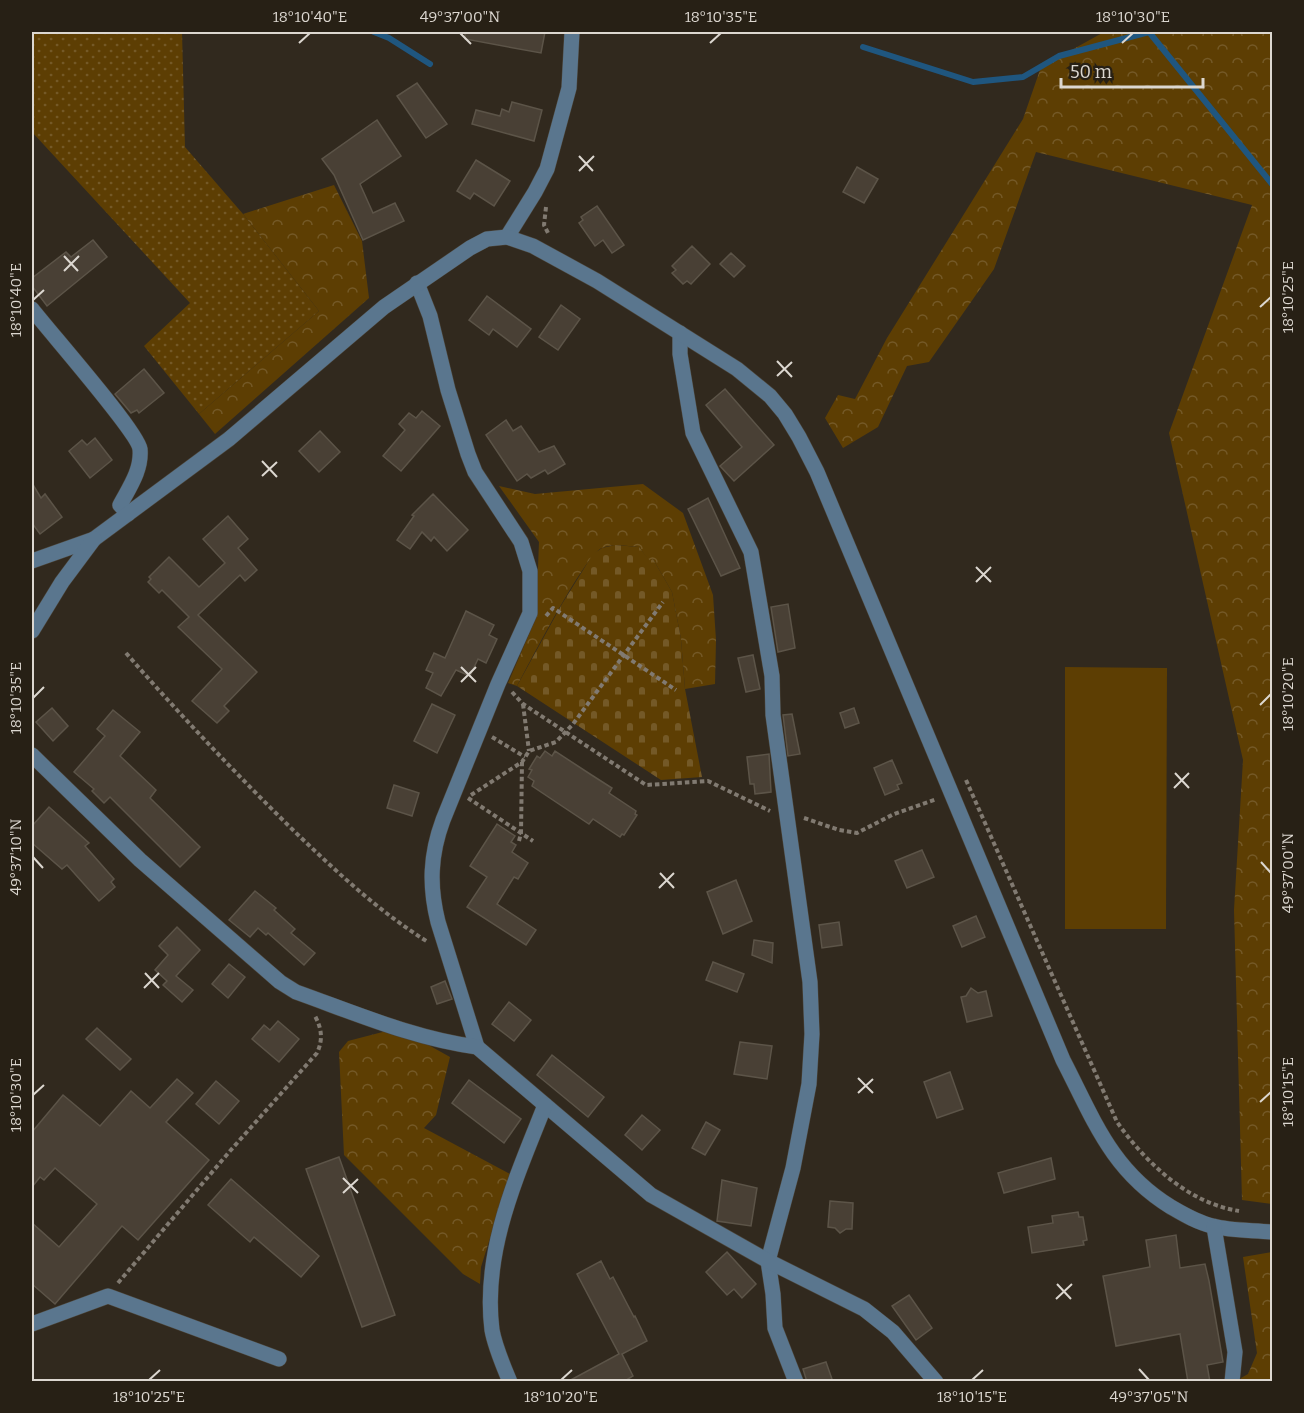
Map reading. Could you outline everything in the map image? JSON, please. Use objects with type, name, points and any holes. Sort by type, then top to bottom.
[{"type":"street","points":[[507,237],[547,169],[567,95],[572,32]]},
{"type":"street","points":[[32,561],[94,539],[229,439],[384,307],[470,248],[487,239],[507,237],[533,246],[597,281],[737,369],[770,396],[799,436],[838,519],[1063,1060],[1101,1134],[1120,1164],[1144,1189],[1177,1211],[1214,1227],[1272,1232]]},
{"type":"street","points":[[417,283],[430,316],[448,390],[468,454],[476,472],[521,542],[530,571],[530,613],[479,730],[460,795],[436,837],[431,862],[433,903],[477,1047]]},
{"type":"street","points":[[32,309],[124,423],[140,447],[138,470],[120,505],[128,514]]},
{"type":"street","points":[[680,333],[680,354],[693,433],[751,552],[772,675],[773,715],[810,982],[812,1034],[809,1084],[793,1167],[768,1261],[775,1328],[796,1382]]},
{"type":"street","points":[[32,631],[62,582],[94,539]]},
{"type":"street","points":[[32,755],[140,860],[280,982],[296,992],[422,1036],[477,1047],[651,1195],[768,1261],[864,1309],[893,1332],[936,1382]]},
{"type":"street","points":[[510,1382],[493,1332],[491,1311],[495,1264],[501,1223],[512,1186],[545,1105]]},
{"type":"street","points":[[1214,1227],[1235,1352],[1232,1382]]},
{"type":"street","points":[[32,1324],[108,1296],[279,1359]]},
{"type":"path","points":[[519,841],[522,762],[525,757],[529,751],[556,742],[566,731],[663,602]]},
{"type":"path","points":[[567,617],[676,690]]},
{"type":"path","points":[[126,653],[244,783],[346,881],[377,908],[447,954]]},
{"type":"path","points":[[498,684],[516,695],[523,704],[646,785],[708,781],[773,812],[797,816],[839,830],[857,833],[894,814],[952,793]]},
{"type":"path","points":[[523,704],[529,751]]},
{"type":"path","points":[[479,730],[525,757]]},
{"type":"path","points":[[460,795],[522,762]]},
{"type":"path","points":[[460,795],[533,841]]},
{"type":"path","points":[[108,1296],[230,1151],[318,1053],[322,1034],[317,1019],[296,992]]},
{"type":"green space","points":[[32,32],[182,32],[185,147],[243,214],[319,311],[199,414],[144,346],[190,303],[32,132]]},
{"type":"green space","points":[[1104,32],[1272,32],[1272,1204],[1242,1200],[1234,910],[1243,760],[1169,433],[1252,205],[1036,152],[994,269],[929,362],[907,366],[878,427],[843,448],[825,418],[838,395],[855,399],[887,338],[1023,119],[1041,67]]},
{"type":"green space","points":[[334,185],[362,241],[369,298],[215,434],[199,414],[319,311],[243,214]]},
{"type":"green space","points":[[643,484],[683,513],[713,595],[716,640],[715,684],[685,689],[681,639],[672,592],[653,559],[650,562],[639,547],[616,545],[602,548],[583,569],[517,686],[508,683],[536,618],[539,542],[499,486],[535,494]]},
{"type":"green space","points":[[615,545],[639,547],[650,561],[653,559],[672,592],[681,639],[685,689],[702,777],[661,780],[517,686],[562,604],[593,554],[602,548]]},
{"type":"green space","points":[[1065,667],[1167,668],[1166,929],[1065,929]]},
{"type":"green space","points":[[398,1028],[450,1057],[436,1115],[424,1128],[510,1174],[481,1267],[480,1284],[463,1274],[344,1155],[339,1052],[348,1041]]},
{"type":"green space","points":[[1272,1252],[1272,1381],[1241,1381],[1241,1378],[1248,1374],[1257,1353],[1243,1257]]},
{"type":"building","points":[[465,32],[545,32],[541,53],[465,39]]},
{"type":"building","points":[[417,83],[447,124],[426,138],[397,96]]},
{"type":"building","points":[[512,102],[542,110],[534,141],[472,124],[476,110],[500,116],[502,109],[509,112]]},
{"type":"building","points":[[377,120],[401,156],[360,184],[373,213],[395,203],[404,221],[363,240],[334,175],[322,159]]},
{"type":"building","points":[[476,160],[510,181],[494,206],[474,193],[470,199],[457,191]]},
{"type":"building","points":[[857,167],[878,179],[864,203],[843,192]]},
{"type":"building","points":[[597,206],[624,245],[612,253],[603,240],[595,246],[579,223],[583,220],[581,217]]},
{"type":"building","points":[[93,240],[107,257],[47,306],[32,286],[32,278],[66,252],[71,257]]},
{"type":"building","points":[[692,246],[710,264],[691,284],[687,281],[683,284],[672,273],[676,270],[672,266]]},
{"type":"building","points":[[731,253],[745,266],[734,277],[720,264]]},
{"type":"building","points":[[487,296],[531,329],[517,347],[493,329],[489,335],[469,320]]},
{"type":"building","points":[[561,305],[580,319],[558,350],[539,337]]},
{"type":"building","points":[[144,369],[164,393],[139,413],[137,410],[131,413],[115,394]]},
{"type":"building","points":[[725,389],[774,445],[734,481],[720,466],[742,447],[706,405]]},
{"type":"building","points":[[422,411],[440,426],[401,471],[383,456],[405,430],[399,424],[409,413],[416,418]]},
{"type":"building","points":[[506,420],[513,431],[521,426],[539,452],[554,446],[565,464],[548,474],[545,470],[531,478],[527,474],[517,481],[486,435]]},
{"type":"building","points":[[320,431],[340,452],[319,472],[299,451]]},
{"type":"building","points":[[95,438],[112,460],[90,478],[69,451],[82,440],[87,445]]},
{"type":"building","points":[[32,483],[41,498],[45,494],[62,517],[40,534],[32,523]]},
{"type":"building","points":[[433,494],[468,530],[447,551],[434,537],[431,541],[422,532],[410,549],[397,540],[414,516],[412,515]]},
{"type":"building","points":[[708,498],[740,568],[721,576],[688,509]]},
{"type":"building","points":[[228,516],[248,539],[238,548],[257,570],[245,581],[240,575],[198,615],[257,672],[224,706],[229,711],[217,723],[192,701],[222,669],[178,627],[189,617],[162,590],[159,593],[148,582],[151,579],[149,577],[169,557],[199,587],[225,563],[203,539]]},
{"type":"building","points":[[788,604],[795,648],[778,652],[771,607]]},
{"type":"building","points":[[466,611],[494,625],[489,635],[497,639],[486,663],[478,659],[470,676],[456,670],[441,696],[426,688],[433,673],[426,670],[434,653],[445,658]]},
{"type":"building","points":[[753,655],[760,689],[746,692],[738,658]]},
{"type":"building","points":[[432,704],[455,715],[437,753],[414,741]]},
{"type":"building","points":[[52,708],[68,726],[53,741],[36,722]]},
{"type":"building","points":[[854,708],[859,723],[845,728],[840,713]]},
{"type":"building","points":[[113,710],[140,732],[120,756],[156,790],[150,798],[200,847],[180,867],[110,797],[104,803],[92,791],[94,789],[74,772],[105,736],[97,729]]},
{"type":"building","points":[[792,714],[800,754],[788,756],[783,715]]},
{"type":"building","points":[[545,751],[552,756],[555,751],[612,788],[609,793],[636,811],[637,815],[624,835],[620,837],[593,819],[589,824],[532,786],[534,781],[528,777],[532,770],[529,769],[537,756],[540,758]]},
{"type":"building","points":[[769,754],[771,792],[755,794],[754,784],[750,784],[747,757]]},
{"type":"building","points":[[892,760],[902,783],[897,785],[899,789],[885,795],[874,768]]},
{"type":"building","points":[[394,785],[419,793],[412,816],[387,808]]},
{"type":"building","points":[[49,807],[89,843],[85,846],[114,879],[111,882],[115,887],[99,901],[67,865],[62,869],[32,843],[32,826]]},
{"type":"building","points":[[497,824],[515,836],[511,842],[516,845],[512,852],[528,863],[518,879],[514,877],[497,904],[536,930],[526,945],[467,907],[487,877],[470,866]]},
{"type":"building","points":[[922,850],[934,877],[907,888],[895,861]]},
{"type":"building","points":[[736,880],[752,921],[723,934],[707,892]]},
{"type":"building","points":[[255,891],[276,908],[274,910],[295,929],[291,933],[315,953],[304,965],[268,933],[266,935],[258,928],[250,937],[229,920]]},
{"type":"building","points":[[976,916],[985,937],[962,947],[953,926]]},
{"type":"building","points":[[839,922],[842,945],[822,948],[819,925]]},
{"type":"building","points":[[177,927],[200,950],[176,976],[193,990],[182,1002],[163,985],[167,981],[155,970],[168,955],[159,946]]},
{"type":"building","points":[[754,940],[773,943],[772,963],[752,955]]},
{"type":"building","points":[[713,962],[744,974],[737,992],[706,980]]},
{"type":"building","points":[[229,964],[245,977],[228,998],[212,984]]},
{"type":"building","points":[[445,981],[452,999],[437,1004],[431,987]]},
{"type":"building","points":[[971,988],[978,993],[986,991],[992,1016],[967,1022],[961,997],[966,996]]},
{"type":"building","points":[[509,1002],[531,1020],[514,1041],[492,1024]]},
{"type":"building","points":[[278,1021],[299,1039],[279,1062],[252,1039],[264,1025],[270,1030]]},
{"type":"building","points":[[97,1028],[131,1059],[120,1070],[86,1039]]},
{"type":"building","points":[[740,1042],[772,1046],[767,1079],[734,1074]]},
{"type":"building","points":[[552,1055],[604,1097],[588,1117],[537,1075]]},
{"type":"building","points":[[950,1072],[963,1109],[937,1118],[924,1082]]},
{"type":"building","points":[[177,1079],[193,1093],[166,1122],[209,1160],[138,1240],[122,1226],[55,1304],[32,1284],[32,1223],[59,1247],[97,1204],[55,1168],[44,1180],[40,1177],[32,1187],[32,1132],[63,1095],[100,1126],[131,1091],[150,1108]]},
{"type":"building","points":[[469,1080],[521,1119],[504,1143],[452,1103]]},
{"type":"building","points":[[216,1081],[239,1101],[219,1124],[196,1104]]},
{"type":"building","points":[[642,1115],[660,1130],[642,1150],[625,1135]]},
{"type":"building","points":[[706,1122],[720,1130],[705,1155],[692,1148]]},
{"type":"building","points":[[339,1157],[395,1315],[362,1327],[306,1169]]},
{"type":"building","points":[[1051,1158],[1055,1179],[1004,1193],[998,1173]]},
{"type":"building","points":[[231,1179],[319,1256],[301,1277],[254,1237],[250,1242],[208,1205]]},
{"type":"building","points":[[722,1180],[757,1188],[751,1226],[717,1221]]},
{"type":"building","points":[[830,1201],[853,1203],[852,1229],[846,1229],[840,1233],[835,1228],[828,1227]]},
{"type":"building","points":[[1078,1212],[1079,1217],[1083,1217],[1087,1240],[1083,1241],[1084,1245],[1032,1253],[1028,1227],[1053,1223],[1052,1216]]},
{"type":"building","points":[[1176,1235],[1180,1268],[1205,1264],[1209,1281],[1223,1362],[1207,1365],[1210,1382],[1188,1382],[1180,1334],[1116,1346],[1103,1276],[1150,1267],[1146,1240]]},
{"type":"building","points":[[727,1252],[756,1284],[742,1298],[734,1289],[727,1295],[706,1272]]},
{"type":"building","points":[[601,1261],[610,1279],[613,1277],[647,1341],[622,1354],[633,1376],[623,1382],[567,1382],[619,1354],[577,1274]]},
{"type":"building","points":[[909,1295],[932,1328],[916,1340],[892,1306]]},
{"type":"building","points":[[826,1362],[833,1382],[807,1382],[803,1369]]},
{"type":"waterway","points":[[374,32],[389,38],[430,64]]},
{"type":"waterway","points":[[1149,32],[1272,184]]},
{"type":"waterway","points":[[863,47],[973,82],[1023,77],[1059,56],[1149,32]]}]
